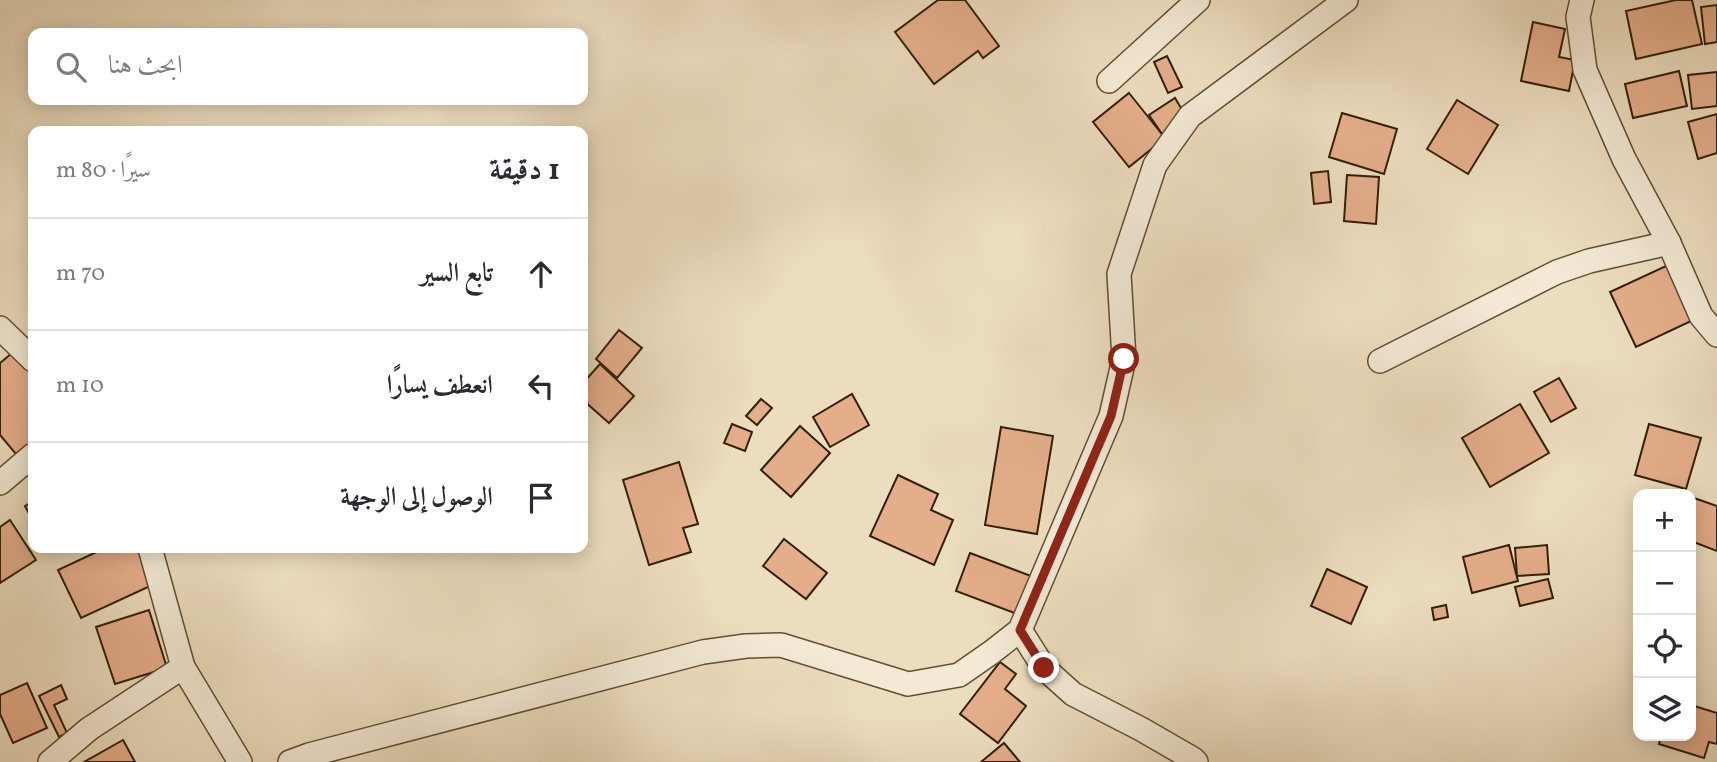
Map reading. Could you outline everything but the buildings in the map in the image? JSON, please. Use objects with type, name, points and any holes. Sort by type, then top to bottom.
[{"type":"street","points":[[1109,81],[1198,0]]},
{"type":"street","points":[[290,762],[703,652],[746,646],[781,645],[908,684],[959,675],[992,652],[1020,630],[1111,416],[1124,359],[1119,274],[1156,165],[1190,116],[1346,0]]},
{"type":"street","points":[[1582,0],[1578,17],[1585,70],[1624,159],[1669,243],[1701,316],[1717,335]]},
{"type":"street","points":[[1380,361],[1558,272],[1589,261],[1669,243]]},
{"type":"street","points":[[0,328],[28,355]]},
{"type":"street","points":[[0,483],[28,458]]},
{"type":"street","points":[[151,553],[183,667],[240,762]]},
{"type":"street","points":[[1020,630],[1044,668],[1073,694],[1196,762]]},
{"type":"street","points":[[50,762],[89,729],[183,667]]},
{"type":"route","points":[[1044,668],[1020,630],[1111,416],[1124,359]]}]
